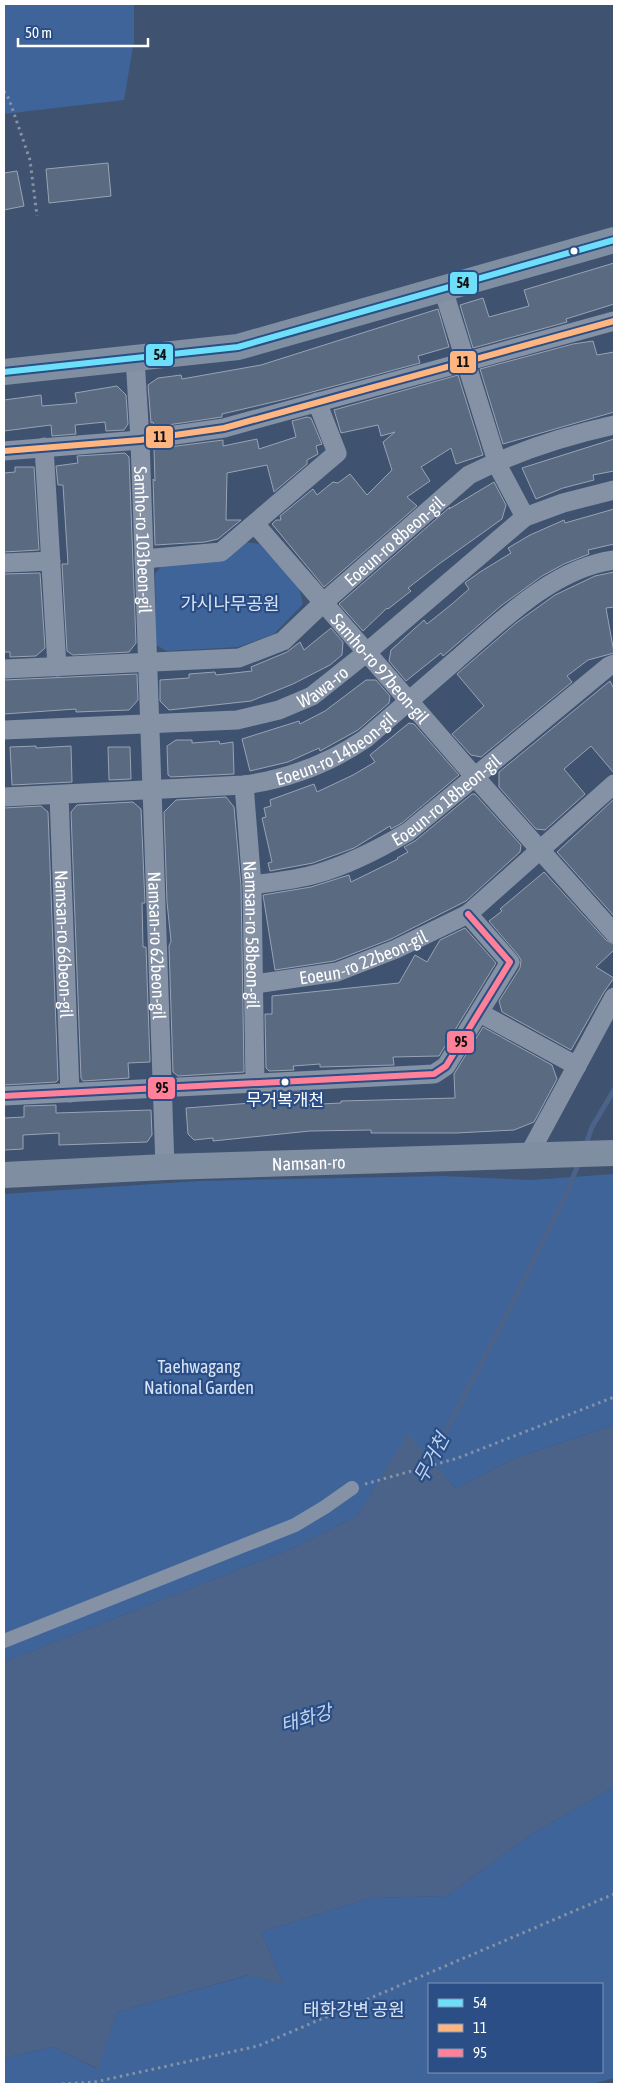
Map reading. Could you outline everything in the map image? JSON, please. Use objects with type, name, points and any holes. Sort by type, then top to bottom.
[{"type":"main road","points":[[4,372],[238,347],[614,240]]},
{"type":"main road","name":"Namsan-ro","points":[[4,1175],[165,1167],[614,1153]]},
{"type":"street","points":[[443,289],[496,461],[526,517]]},
{"type":"street","points":[[4,451],[140,440],[224,428],[614,321]]},
{"type":"street","name":"Samho-ro 103beon-gil","points":[[135,358],[140,440],[149,724]]},
{"type":"street","points":[[144,559],[221,552],[336,454],[318,402]]},
{"type":"street","name":"Eoeun-ro 8beon-gil","points":[[4,669],[239,658],[283,642],[324,602],[469,474],[496,461],[571,435],[614,425]]},
{"type":"street","points":[[44,447],[57,667]]},
{"type":"street","name":"Wawa-ro","points":[[4,730],[238,720],[279,710],[312,696],[366,653],[526,517],[564,503],[614,490]]},
{"type":"street","name":"Samho-ro 97beon-gil","points":[[255,524],[474,777],[614,934]]},
{"type":"street","name":"Eoeun-ro 14beon-gil","points":[[4,797],[244,785],[276,779],[306,770],[345,753],[365,739],[505,618],[554,581],[597,562],[614,560]]},
{"type":"street","points":[[4,563],[51,561]]},
{"type":"street","name":"Eoeun-ro 18beon-gil","points":[[252,885],[315,875],[384,846],[408,832],[609,666],[614,664]]},
{"type":"street","name":"Namsan-ro 62beon-gil","points":[[149,724],[165,1167]]},
{"type":"street","name":"Eoeun-ro 22beon-gil","points":[[254,984],[337,972],[396,949],[468,914],[614,784]]},
{"type":"street","name":"Namsan-ro 58beon-gil","points":[[244,785],[252,885],[255,1085]]},
{"type":"street","name":"Namsan-ro 66beon-gil","points":[[59,795],[70,1093]]},
{"type":"street","points":[[4,1096],[255,1085],[434,1074],[446,1066],[510,962],[468,914]]},
{"type":"street","points":[[528,1156],[614,998]]},
{"type":"street","points":[[480,1013],[577,1066]]},
{"type":"street","points":[[4,1641],[295,1525],[326,1507],[352,1488]]},
{"type":"path","points":[[4,91],[9,99],[30,160],[37,216]]},
{"type":"path","points":[[352,1488],[458,1458],[614,1397]]},
{"type":"path","points":[[62,2084],[95,2082],[258,2046],[614,1894]]},
{"type":"green space","points":[[4,4],[134,4],[134,41],[124,100],[4,114]]},
{"type":"green space","name":"가시나무공원","points":[[246,542],[259,544],[299,587],[303,604],[274,634],[238,647],[167,651],[156,645],[155,574],[163,564]]},
{"type":"green space","name":"Taehwagang National Garden","points":[[614,1174],[614,1425],[513,1459],[456,1489],[408,1434],[357,1516],[291,1549],[4,1662],[4,1194],[198,1181],[443,1176],[531,1180]]},
{"type":"green space","name":"태화강변 공원","points":[[614,1787],[614,2078],[592,2084],[4,2084],[4,2058],[54,2047],[97,2069],[117,2012],[249,1975],[283,1984],[261,1932],[370,1898],[447,1896],[530,1835]]},
{"type":"water","name":"태화강","points":[[614,1425],[614,1787],[530,1835],[447,1896],[370,1898],[261,1932],[283,1984],[248,1975],[117,2012],[98,2069],[54,2047],[4,2058],[4,1662],[291,1549],[357,1516],[408,1433],[456,1489],[513,1459]]},
{"type":"building","points":[[108,163],[111,196],[49,203],[46,169]]},
{"type":"building","points":[[17,171],[24,206],[4,210],[4,173]]},
{"type":"building","points":[[614,263],[614,304],[566,319],[567,322],[473,348],[460,305],[483,298],[489,317],[529,306],[524,290]]},
{"type":"building","points":[[438,309],[449,347],[418,356],[420,363],[222,414],[222,417],[154,427],[153,422],[151,423],[148,385],[158,378],[181,375],[182,379],[261,365]]},
{"type":"building","points":[[593,341],[597,355],[614,352],[614,412],[503,444],[480,369],[573,344]]},
{"type":"building","points":[[458,375],[483,455],[456,464],[451,448],[421,467],[430,481],[407,497],[417,506],[324,587],[272,524],[276,520],[281,520],[280,516],[313,489],[317,495],[333,482],[338,483],[350,474],[367,495],[392,470],[383,442],[395,432],[381,436],[378,425],[341,433],[334,410]]},
{"type":"building","points":[[117,386],[126,395],[128,424],[124,430],[106,431],[105,422],[75,425],[76,434],[52,436],[51,425],[4,431],[4,400],[41,395],[42,406],[77,403],[75,393]]},
{"type":"building","points":[[307,417],[311,418],[322,444],[316,446],[318,454],[307,460],[307,464],[274,492],[267,465],[227,473],[226,520],[241,520],[218,539],[205,542],[155,545],[154,449],[223,440],[223,446],[257,439],[259,449],[296,437],[292,421]]},
{"type":"building","points":[[614,439],[614,471],[593,475],[594,480],[563,488],[536,499],[522,468]]},
{"type":"building","points":[[125,453],[129,457],[136,643],[129,652],[73,655],[67,651],[62,564],[68,564],[63,485],[58,485],[56,466],[78,463],[77,456]]},
{"type":"building","points":[[15,467],[34,467],[39,550],[4,552],[4,473],[15,472]]},
{"type":"building","points":[[494,482],[506,505],[502,519],[408,588],[411,591],[387,608],[363,631],[339,604],[450,507],[449,509]]},
{"type":"building","points":[[614,509],[614,544],[588,550],[589,554],[564,564],[542,576],[502,605],[443,656],[441,653],[406,681],[389,661],[391,650],[424,620],[427,624],[469,589],[466,582],[511,553],[508,548],[530,535],[564,520],[565,523]]},
{"type":"building","points":[[614,572],[614,607],[606,608],[614,653],[588,660],[567,676],[572,682],[481,757],[471,755],[452,734],[484,706],[457,674],[516,623],[555,595],[595,576]]},
{"type":"building","points":[[40,573],[45,648],[36,656],[10,657],[10,652],[4,652],[4,574]]},
{"type":"building","points":[[331,628],[343,642],[342,655],[330,665],[293,684],[251,701],[169,710],[160,701],[160,680],[189,678],[189,674],[215,672],[216,675],[252,671],[251,667],[287,652],[300,642],[304,650]]},
{"type":"building","points":[[137,674],[138,700],[129,710],[76,712],[76,709],[4,714],[4,680]]},
{"type":"building","points":[[366,680],[376,680],[390,696],[389,703],[358,730],[320,751],[319,748],[288,762],[250,771],[242,739],[299,721],[300,724],[325,711]]},
{"type":"building","points":[[610,681],[614,689],[614,773],[591,746],[564,769],[585,794],[545,830],[536,829],[499,787],[499,772]]},
{"type":"building","points":[[409,723],[414,724],[459,775],[402,823],[391,829],[390,826],[354,848],[313,863],[270,871],[268,863],[272,862],[262,818],[266,817],[264,808],[271,806],[270,800],[314,784],[317,792],[353,775],[375,762],[370,755]]},
{"type":"building","points":[[176,740],[192,740],[192,743],[219,741],[220,744],[233,742],[234,774],[171,777],[168,775],[167,746]]},
{"type":"building","points":[[36,746],[36,748],[71,746],[72,782],[12,785],[10,747]]},
{"type":"building","points":[[108,747],[130,747],[131,779],[109,780]]},
{"type":"building","points":[[472,794],[475,794],[521,845],[520,852],[466,901],[391,939],[334,961],[275,970],[263,895],[311,887],[349,875],[351,882],[398,859],[408,852],[404,847],[415,841]]},
{"type":"building","points":[[226,797],[234,807],[241,886],[244,1072],[178,1076],[173,1072],[169,946],[171,941],[167,902],[164,812],[176,800]]},
{"type":"building","points":[[614,799],[614,916],[557,852]]},
{"type":"building","points":[[133,802],[141,809],[145,903],[142,903],[143,947],[146,947],[150,1062],[128,1063],[129,1078],[83,1081],[81,1078],[71,812],[77,805]]},
{"type":"building","points":[[41,806],[48,812],[58,1080],[56,1082],[4,1085],[4,808]]},
{"type":"building","points":[[544,872],[606,940],[614,944],[614,950],[596,967],[614,978],[571,1050],[502,1012],[499,1001],[520,968],[521,960],[489,921],[502,911],[500,909]]},
{"type":"building","points":[[465,928],[496,963],[439,1056],[393,1057],[394,1065],[320,1067],[320,1064],[293,1066],[294,1070],[269,1071],[266,1068],[265,1014],[272,1014],[272,996],[399,983],[415,955],[427,962],[440,940]]},
{"type":"building","points":[[483,1027],[552,1065],[557,1079],[534,1122],[514,1130],[456,1133],[371,1133],[371,1130],[310,1131],[213,1141],[213,1138],[194,1140],[188,1134],[186,1108],[278,1101],[277,1093],[300,1092],[301,1105],[341,1103],[341,1101],[455,1098],[454,1074]]},
{"type":"building","points":[[56,1105],[56,1113],[151,1110],[152,1135],[147,1142],[59,1145],[59,1133],[23,1135],[23,1149],[4,1150],[4,1118],[24,1117],[24,1106]]},
{"type":"waterway","name":"무거천","points":[[585,1147],[592,1127],[614,1090]]},
{"type":"waterway","name":"무거천","points":[[428,1465],[502,1324],[566,1195],[579,1162]]},
{"type":"transit line","name":"54","points":[[4,372],[238,347],[614,240]]},
{"type":"transit line","name":"11","points":[[4,451],[140,440],[224,428],[614,321]]},
{"type":"transit line","name":"95","points":[[4,1096],[434,1074],[446,1066],[510,962],[468,914]]},
{"type":"place","name":"무거복개천","points":[[285,1082]]}]
